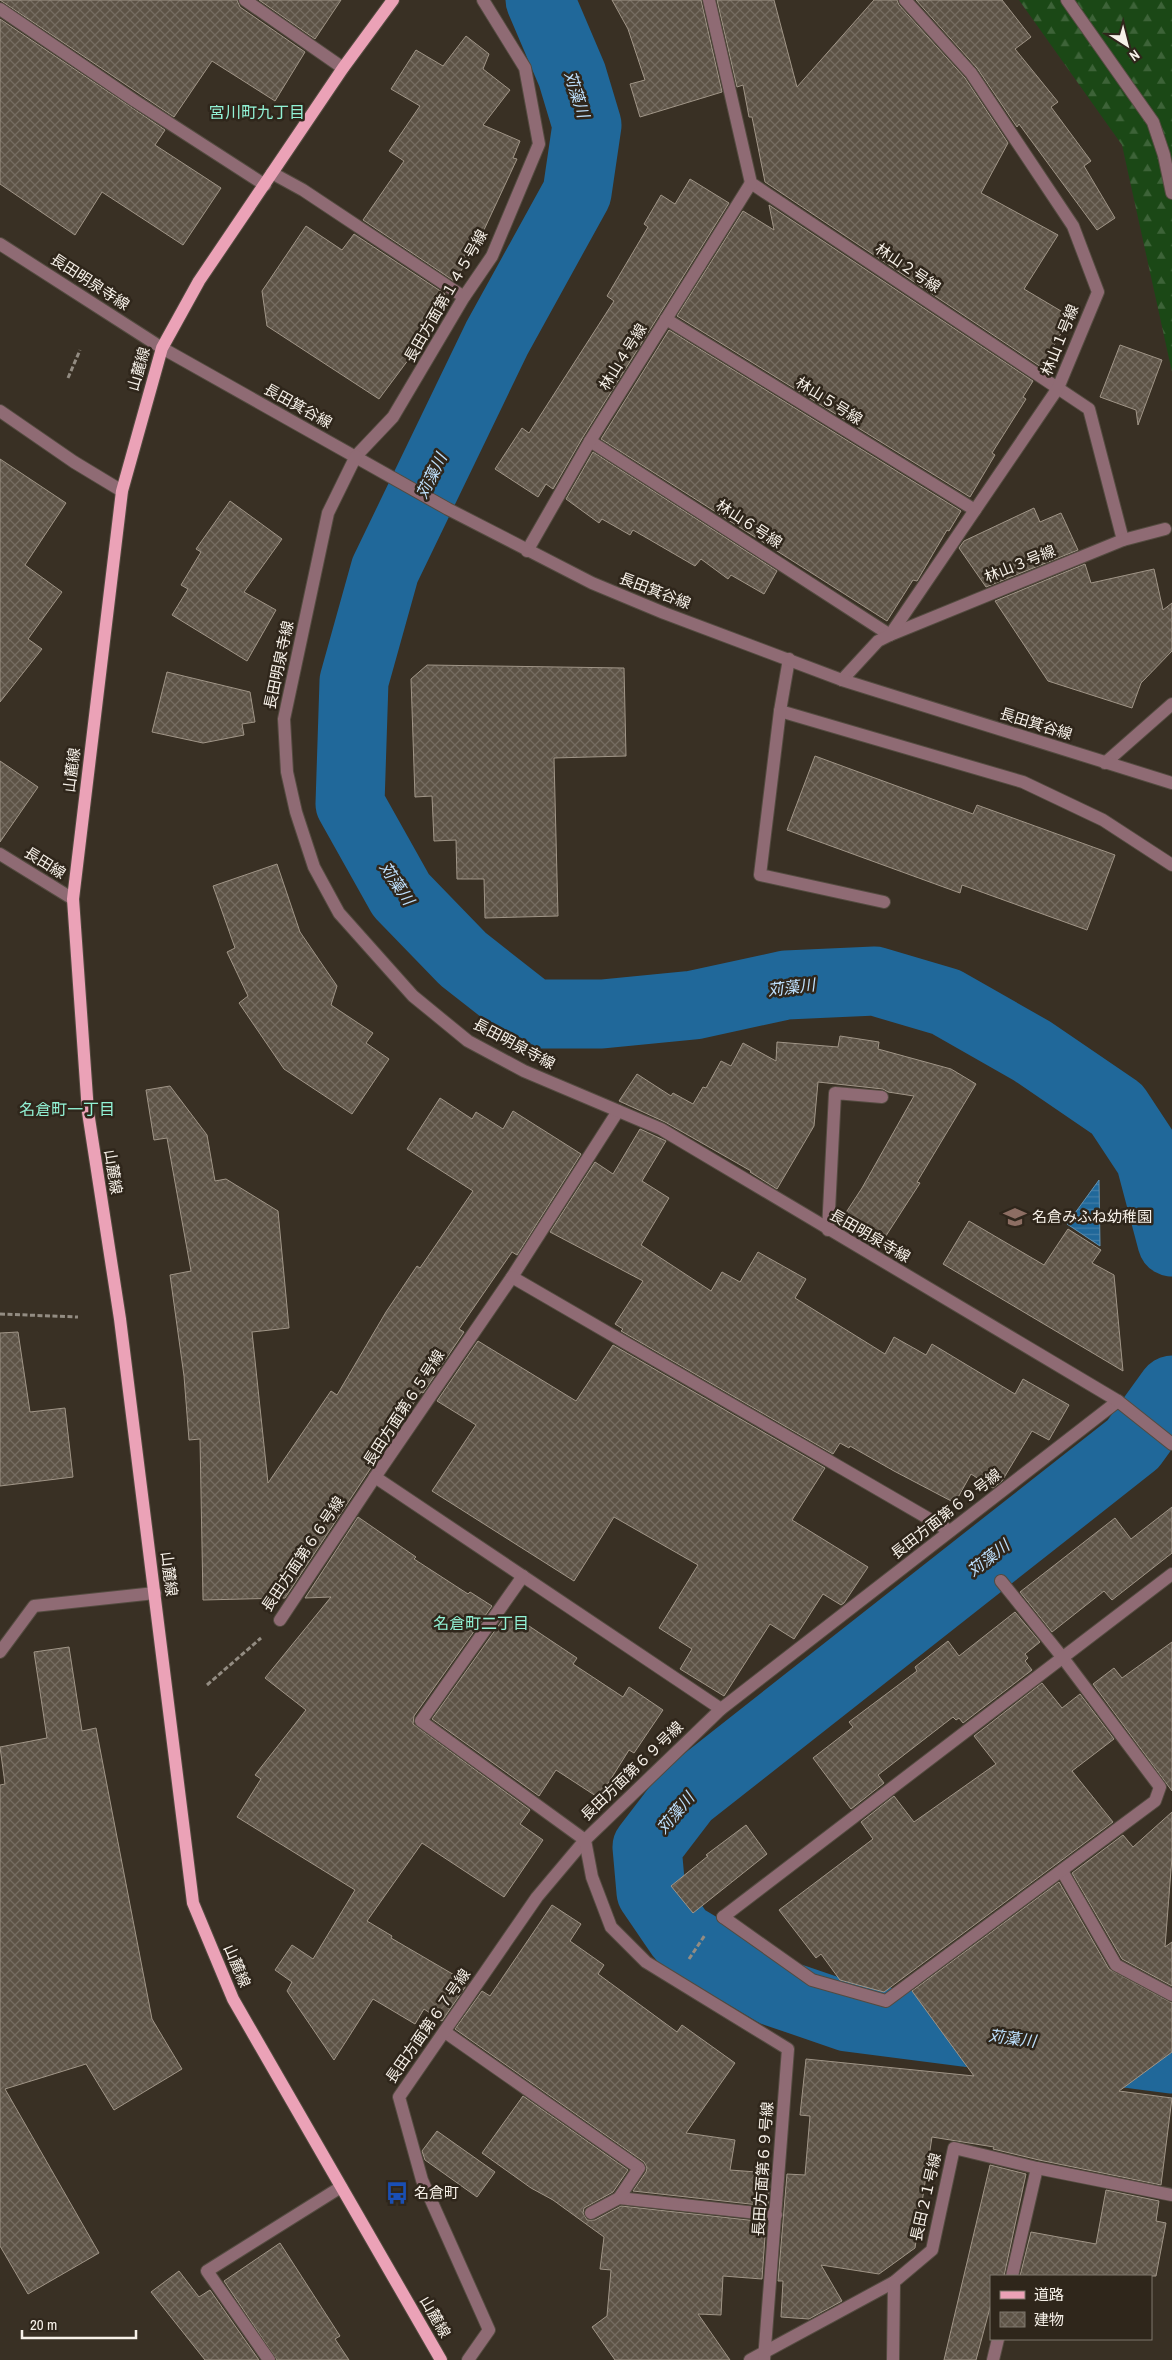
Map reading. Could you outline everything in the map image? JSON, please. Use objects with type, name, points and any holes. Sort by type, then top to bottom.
[{"type":"main road","name":"山麓線","points":[[393,0],[343,68],[199,281],[162,348],[122,491],[73,899],[88,1112],[120,1319],[193,1903],[233,1999],[441,2360]]},
{"type":"street","points":[[245,0],[343,68]]},
{"type":"street","name":"長田方面第１４５号線","points":[[356,456],[393,417],[464,297],[492,256],[539,144],[525,68],[483,0]]},
{"type":"street","points":[[709,0],[751,183]]},
{"type":"street","name":"林山１号線","points":[[842,680],[878,641],[890,635],[1058,388],[1098,292],[1073,226],[971,73],[905,0]]},
{"type":"street","points":[[1067,0],[1153,122],[1164,156],[1172,193]]},
{"type":"street","points":[[0,9],[135,101],[264,185]]},
{"type":"street","points":[[272,173],[303,190],[464,297]]},
{"type":"street","name":"林山４号線","points":[[527,551],[590,441],[751,183]]},
{"type":"street","name":"林山２号線","points":[[751,183],[1090,409],[1123,540]]},
{"type":"street","name":"長田明泉寺線","points":[[0,244],[162,348]]},
{"type":"street","name":"林山５号線","points":[[666,318],[975,510]]},
{"type":"street","name":"長田箕谷線","points":[[162,348],[448,509],[592,583],[842,680],[1172,783]]},
{"type":"street","points":[[0,411],[74,462],[122,491]]},
{"type":"street","name":"林山６号線","points":[[590,441],[890,635]]},
{"type":"street","name":"長田明泉寺線","points":[[356,456],[328,513],[284,719],[287,772],[296,812],[314,867],[339,913],[413,996],[468,1041],[524,1071],[661,1129],[1118,1401],[1172,1444]]},
{"type":"street","name":"林山３号線","points":[[890,635],[1123,540],[1164,529]]},
{"type":"street","points":[[789,659],[780,710],[760,875],[884,902]]},
{"type":"street","points":[[1106,763],[1172,704]]},
{"type":"street","points":[[780,710],[1023,782],[1103,820],[1172,865]]},
{"type":"street","name":"長田線","points":[[0,854],[73,899]]},
{"type":"street","points":[[828,1230],[835,1093],[882,1097]]},
{"type":"street","name":"長田方面第６５号線","points":[[618,1111],[512,1277],[375,1477],[721,1709]]},
{"type":"street","points":[[512,1277],[950,1531]]},
{"type":"street","name":"長田方面第６９号線","points":[[765,2356],[788,2049],[646,1962],[611,1927],[592,1877],[585,1840],[721,1709],[1118,1401]]},
{"type":"street","name":"長田方面第６６号線","points":[[280,1620],[375,1477]]},
{"type":"street","points":[[1001,1581],[1063,1658],[1160,1787],[1155,1801],[886,2001],[812,1980],[723,1917],[1063,1658],[1172,1574]]},
{"type":"street","points":[[523,1576],[421,1721],[585,1840]]},
{"type":"street","points":[[0,1652],[34,1606],[155,1593]]},
{"type":"street","name":"長田方面第６７号線","points":[[468,2360],[489,2330],[422,2180],[399,2097],[537,1897],[585,1840]]},
{"type":"street","points":[[1062,1872],[1116,1965],[1172,1995]]},
{"type":"street","points":[[445,2032],[640,2168],[619,2198],[590,2213]]},
{"type":"street","name":"長田２１号線","points":[[750,2360],[765,2356],[894,2282],[932,2250],[954,2148],[1038,2168],[1172,2195]]},
{"type":"street","points":[[1012,2275],[1038,2168]]},
{"type":"street","points":[[269,2360],[207,2270],[341,2187]]},
{"type":"street","points":[[619,2198],[776,2215]]},
{"type":"street","points":[[892,2360],[894,2282]]},
{"type":"street","points":[[993,2360],[998,2340]]},
{"type":"path","points":[[68,378],[80,350]]},
{"type":"path","points":[[0,1314],[78,1317]]},
{"type":"path","name":"長田方面第６６号線","points":[[207,1685],[231,1666],[280,1620]]},
{"type":"green space","points":[[1019,0],[1172,0],[1172,372],[1122,145]]},
{"type":"water","points":[[1099,1180],[1100,1246],[1067,1224]]},
{"type":"building","points":[[0,0],[237,0],[240,7],[305,52],[275,101],[212,61],[174,117]]},
{"type":"building","points":[[259,0],[341,0],[315,39]]},
{"type":"building","points":[[612,0],[701,0],[722,92],[640,117],[630,84],[645,80],[628,29]]},
{"type":"building","points":[[717,0],[774,0],[797,87],[874,0],[897,0],[899,5],[965,78],[1008,143],[981,193],[1058,235],[1024,289],[1076,320],[1059,323],[1066,325],[1041,367],[765,182],[752,117],[749,117],[743,85],[737,87]]},
{"type":"building","points":[[916,0],[1002,0],[1031,37],[1015,49],[1058,102],[1051,107],[1091,161],[1084,166],[1115,218],[1097,230],[1019,124],[1017,127],[977,68]]},
{"type":"building","points":[[0,19],[165,130],[155,145],[221,188],[183,245],[102,192],[75,235],[0,184]]},
{"type":"building","points":[[466,36],[489,54],[483,69],[510,90],[483,125],[520,141],[513,158],[517,159],[483,232],[466,253],[471,256],[454,281],[363,220],[404,161],[389,151],[420,106],[391,89],[416,50],[443,66]]},
{"type":"building","points":[[690,179],[729,203],[583,437],[553,489],[546,484],[538,497],[495,469],[522,428],[529,433],[614,301],[607,296],[648,227],[644,224],[661,195],[675,204]]},
{"type":"building","points":[[769,205],[1033,381],[1023,397],[1026,399],[992,453],[995,455],[970,497],[677,316],[743,211],[774,230]]},
{"type":"building","points":[[306,226],[342,250],[354,234],[445,294],[436,306],[444,312],[379,399],[267,326],[262,291]]},
{"type":"building","points":[[669,330],[961,511],[949,531],[947,530],[917,581],[913,580],[887,621],[601,439]]},
{"type":"building","points":[[1120,345],[1162,360],[1138,425],[1136,410],[1100,397]]},
{"type":"building","points":[[593,452],[777,571],[764,594],[731,575],[728,579],[701,559],[695,566],[633,530],[630,535],[602,519],[599,523],[566,499]]},
{"type":"building","points":[[0,459],[66,503],[25,565],[62,592],[28,639],[42,649],[0,702]]},
{"type":"building","points":[[230,501],[282,539],[244,592],[276,610],[247,661],[172,615],[188,589],[181,585],[201,552],[196,549]]},
{"type":"building","points":[[1034,508],[1040,522],[1061,513],[1078,550],[986,587],[959,548],[964,541]]},
{"type":"building","points":[[1085,564],[1091,583],[1154,569],[1163,610],[1172,603],[1172,651],[1141,683],[1132,708],[1048,681],[995,601]]},
{"type":"building","points":[[427,665],[624,668],[626,756],[554,758],[558,916],[485,918],[484,879],[457,879],[456,840],[434,841],[432,796],[415,797],[411,679]]},
{"type":"building","points":[[167,672],[250,692],[255,722],[242,724],[244,735],[203,743],[152,732]]},
{"type":"building","points":[[815,756],[973,814],[977,805],[1115,855],[1087,930],[962,885],[960,893],[787,830]]},
{"type":"building","points":[[0,761],[38,787],[0,842]]},
{"type":"building","points":[[277,864],[300,932],[337,986],[331,1005],[373,1033],[366,1043],[389,1059],[352,1114],[284,1069],[239,1003],[248,996],[227,952],[235,948],[213,886]]},
{"type":"building","points":[[840,1036],[879,1042],[878,1049],[951,1069],[976,1084],[917,1182],[920,1183],[882,1242],[843,1217],[862,1188],[914,1096],[888,1092],[883,1089],[818,1082],[814,1126],[777,1189],[751,1171],[665,1122],[619,1101],[637,1074],[671,1096],[673,1093],[693,1104],[703,1087],[706,1088],[721,1061],[731,1066],[743,1043],[776,1061],[777,1042],[838,1047]]},
{"type":"building","points":[[170,1086],[207,1135],[215,1181],[226,1179],[278,1211],[289,1328],[252,1332],[268,1483],[331,1391],[337,1395],[386,1312],[417,1266],[420,1268],[473,1191],[407,1149],[440,1098],[472,1119],[476,1112],[503,1129],[513,1111],[581,1154],[517,1255],[512,1252],[459,1329],[464,1332],[423,1393],[421,1392],[285,1598],[203,1600],[200,1439],[189,1440],[184,1376],[170,1275],[191,1271],[167,1138],[154,1140],[146,1090]]},
{"type":"building","points":[[640,1129],[666,1141],[642,1181],[669,1198],[641,1245],[711,1291],[722,1272],[740,1282],[758,1252],[806,1279],[795,1298],[885,1354],[894,1337],[926,1355],[932,1344],[1015,1394],[1023,1379],[1069,1405],[1049,1440],[1032,1431],[1002,1481],[993,1488],[971,1474],[955,1503],[850,1446],[849,1448],[840,1443],[833,1454],[621,1331],[623,1329],[615,1324],[643,1281],[550,1232],[595,1162],[613,1174]]},
{"type":"building","points":[[969,1221],[1044,1265],[1068,1229],[1101,1250],[1092,1263],[1114,1275],[1123,1371],[943,1264]]},
{"type":"building","points":[[18,1332],[30,1412],[65,1408],[73,1477],[0,1486],[0,1333]]},
{"type":"building","points":[[478,1341],[576,1401],[613,1345],[825,1468],[792,1520],[868,1567],[841,1605],[823,1594],[794,1639],[770,1624],[724,1696],[680,1669],[692,1649],[659,1628],[698,1565],[614,1517],[574,1581],[432,1491],[476,1425],[437,1401]]},
{"type":"building","points":[[1172,1507],[1172,1553],[1112,1600],[1104,1591],[1052,1632],[1020,1592],[1115,1518],[1131,1539]]},
{"type":"building","points":[[358,1517],[416,1557],[414,1559],[468,1594],[470,1592],[492,1606],[414,1716],[413,1724],[530,1810],[520,1824],[543,1840],[504,1897],[422,1843],[367,1921],[392,1936],[391,1938],[468,1983],[442,2021],[424,2009],[415,2024],[373,1999],[334,2060],[287,1991],[292,1982],[275,1970],[292,1945],[313,1959],[355,1890],[237,1817],[261,1779],[255,1775],[306,1710],[265,1678],[331,1597],[305,1598]]},
{"type":"building","points":[[1015,1612],[1040,1642],[1025,1654],[1028,1658],[1025,1661],[1032,1670],[963,1723],[959,1718],[956,1720],[953,1717],[878,1775],[884,1783],[851,1809],[813,1758],[853,1727],[849,1722],[917,1671],[915,1667],[948,1641],[959,1656]]},
{"type":"building","points":[[506,1615],[512,1619],[514,1616],[577,1658],[573,1664],[623,1697],[629,1687],[663,1710],[634,1753],[629,1750],[599,1798],[556,1770],[539,1796],[432,1719]]},
{"type":"building","points":[[1172,1642],[1172,1791],[1093,1684],[1114,1668],[1122,1678]]},
{"type":"building","points":[[69,1647],[82,1731],[96,1728],[152,2019],[182,2069],[114,2110],[86,2064],[5,2089],[99,2253],[28,2294],[0,2246],[0,1785],[5,1784],[0,1747],[47,1738],[34,1652]]},
{"type":"building","points":[[1042,1683],[1062,1708],[1080,1694],[1114,1739],[1072,1771],[1113,1822],[884,1992],[840,1980],[821,1954],[816,1958],[779,1910],[873,1839],[861,1822],[894,1796],[914,1822],[996,1764],[974,1736]]},
{"type":"building","points":[[1172,1812],[1172,1857],[1165,1947],[1172,1942],[1172,1986],[1122,1959],[1072,1873],[1123,1835],[1133,1847]]},
{"type":"building","points":[[746,1825],[767,1854],[693,1913],[671,1886],[708,1856],[706,1855]]},
{"type":"building","points":[[1059,1882],[1109,1969],[1172,2003],[1172,2052],[1119,2091],[1172,2098],[1161,2185],[1039,2160],[993,2149],[994,2147],[932,2137],[915,2248],[879,2274],[821,2265],[842,2301],[809,2319],[781,2317],[783,2281],[778,2281],[787,2174],[805,2175],[810,2116],[800,2115],[806,2059],[974,2076],[912,1991]]},
{"type":"building","points":[[552,1905],[581,1924],[570,1941],[604,1965],[598,1974],[677,2032],[682,2025],[735,2063],[686,2133],[735,2140],[730,2170],[770,2173],[768,2206],[633,2191],[646,2172],[647,2168],[644,2162],[455,2029],[482,1991],[490,1996]]},
{"type":"building","points":[[523,2096],[628,2170],[613,2192],[584,2208],[583,2213],[587,2220],[595,2220],[621,2206],[766,2222],[762,2279],[723,2276],[721,2315],[698,2314],[730,2360],[615,2360],[592,2327],[607,2316],[611,2270],[600,2269],[604,2237],[553,2200],[531,2188],[482,2153]]},
{"type":"building","points":[[437,2131],[495,2172],[477,2197],[425,2160],[422,2151]]},
{"type":"building","points":[[990,2165],[1026,2174],[1004,2275],[990,2275],[990,2308],[976,2360],[944,2360]]},
{"type":"building","points":[[1106,2190],[1159,2201],[1156,2221],[1166,2223],[1156,2276],[1020,2275],[1031,2232],[1096,2244]]},
{"type":"building","points":[[280,2243],[340,2336],[335,2339],[349,2360],[277,2360],[224,2281]]},
{"type":"building","points":[[179,2271],[199,2297],[210,2290],[259,2360],[205,2360],[151,2292]]},
{"type":"waterway","name":"苅藻川","points":[[540,0],[572,75],[587,125],[577,193],[497,338],[385,570],[354,681],[350,804],[401,895],[463,959],[533,1014],[602,1014],[694,1005],[786,985],[875,981],[946,1002],[1032,1051],[1117,1109],[1150,1159],[1172,1242]]},
{"type":"waterway","name":"苅藻川","points":[[1172,1390],[1133,1444],[686,1796],[647,1847],[651,1892],[681,1936],[775,1992],[848,2017],[1172,2059]]},
{"type":"place","name":"名倉みふね幼稚園","points":[[1015,1217]]},
{"type":"place","name":"名倉町","points":[[397,2193]]},
{"type":"district","name":"宮川町九丁目","points":[[257,112]]},
{"type":"district","name":"名倉町一丁目","points":[[67,1109]]},
{"type":"district","name":"名倉町二丁目","points":[[481,1623]]}]
